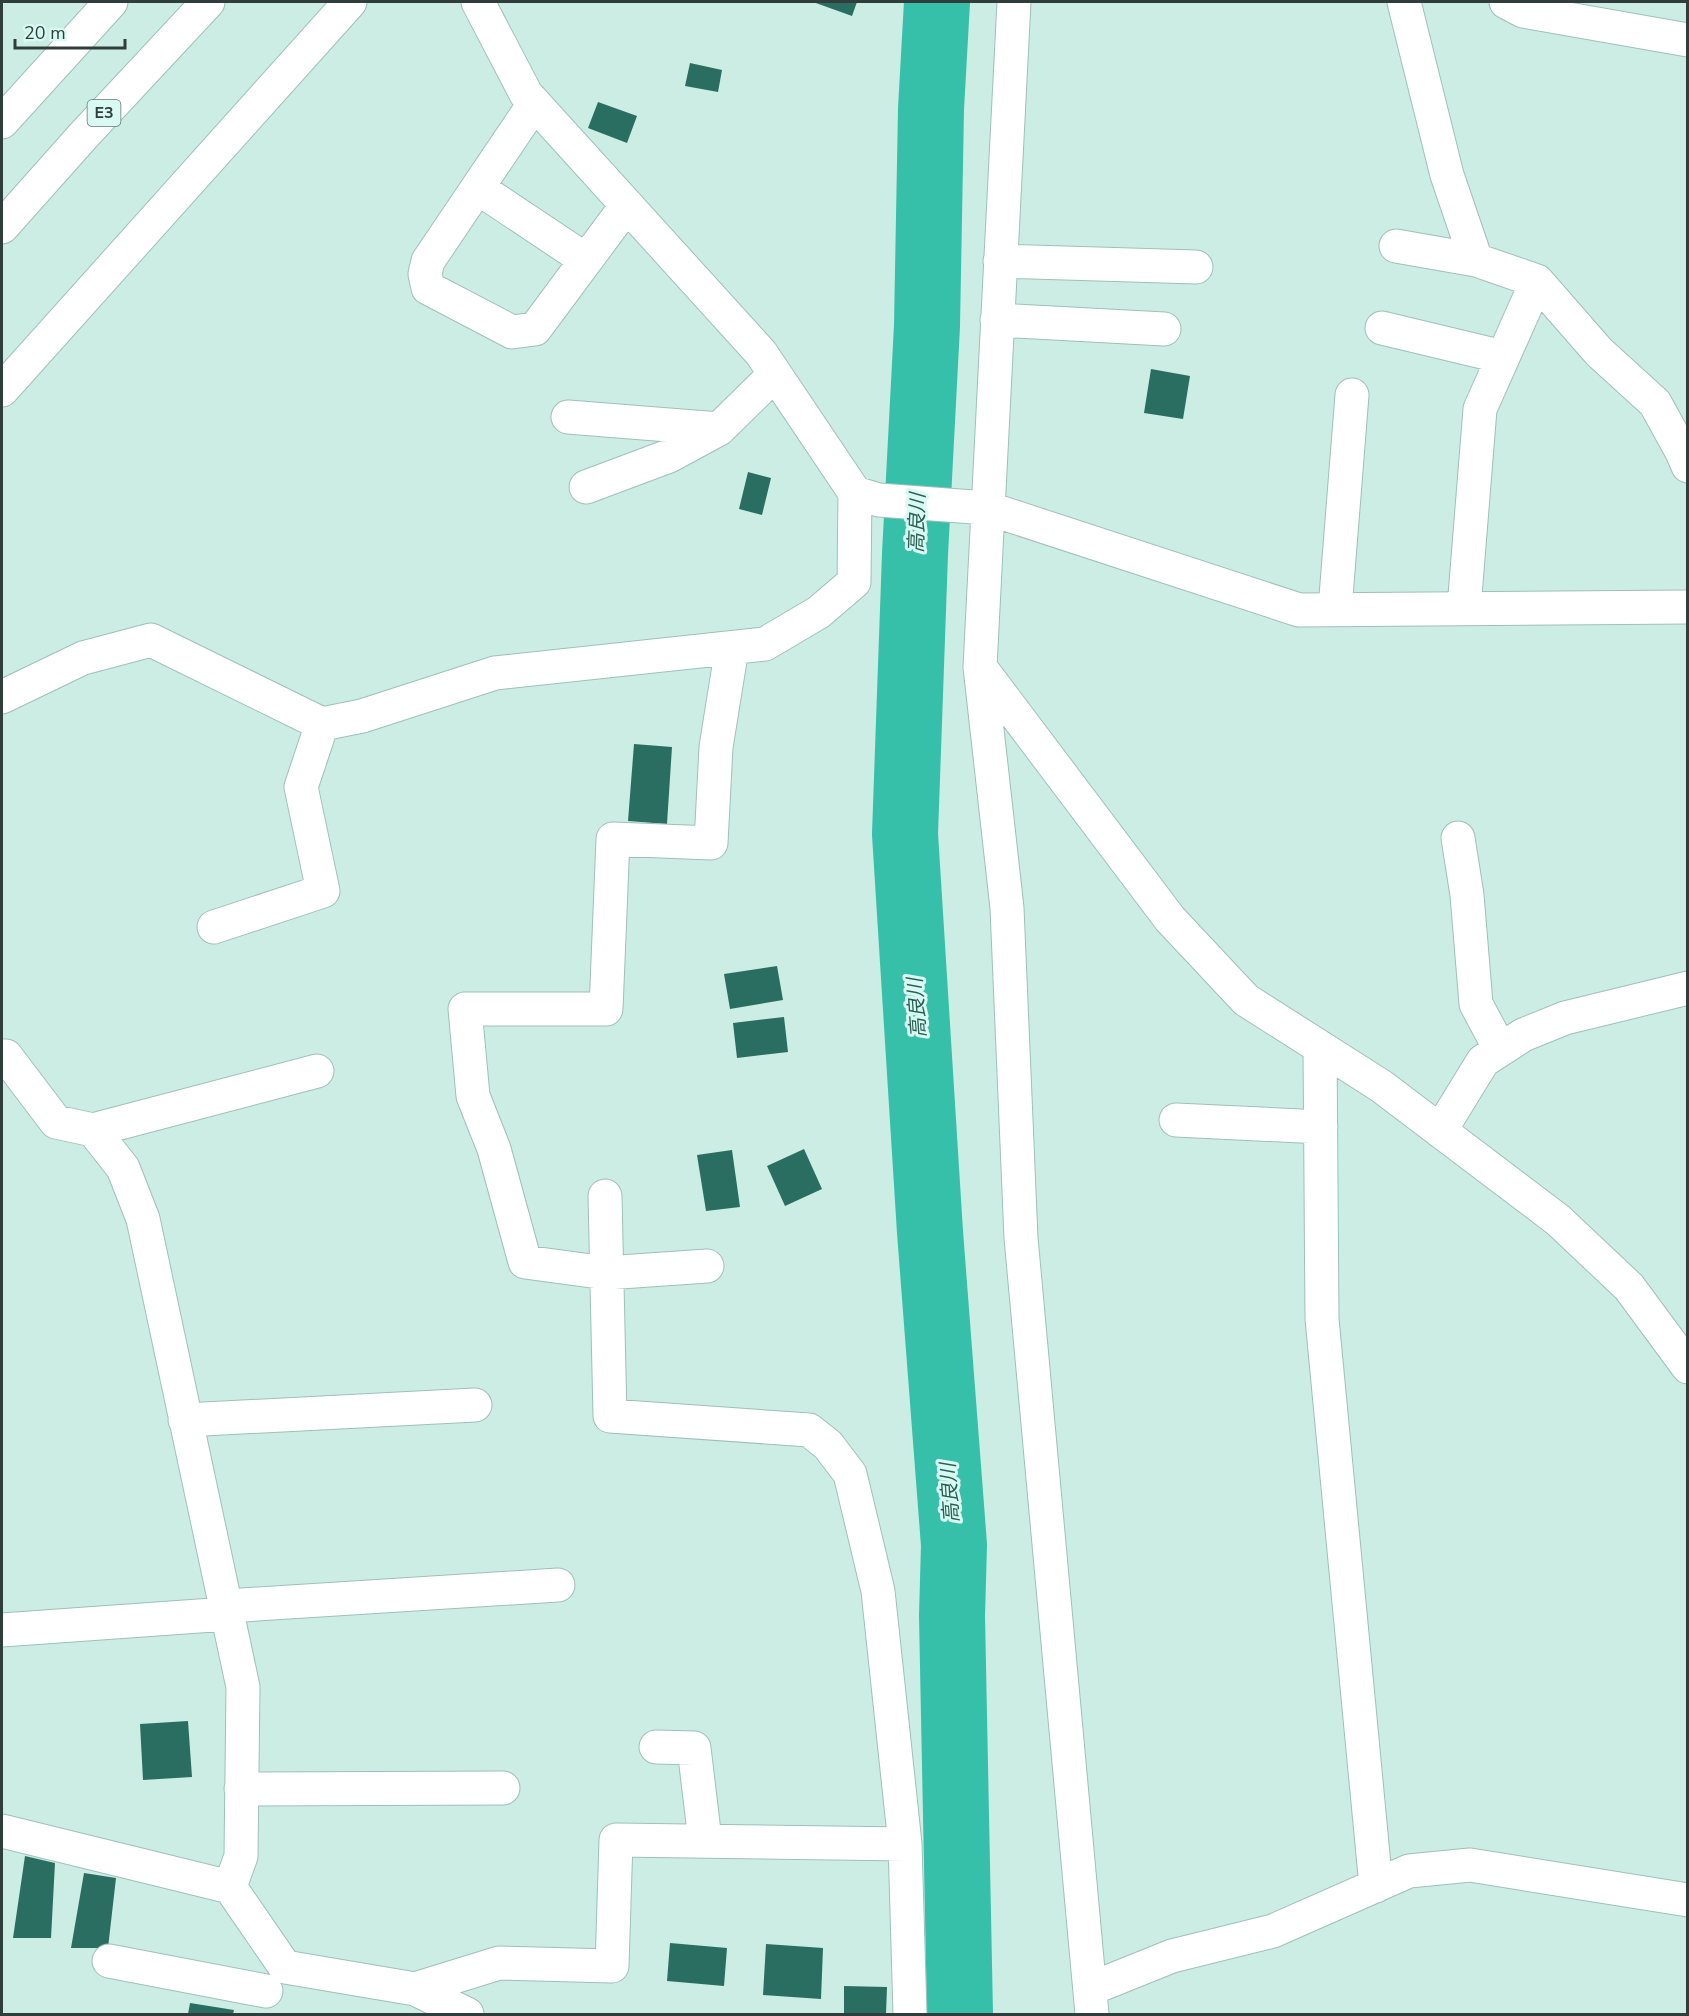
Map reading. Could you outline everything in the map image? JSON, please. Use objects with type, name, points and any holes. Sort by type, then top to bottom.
[{"type":"main road","points":[[2,122],[111,2]]},
{"type":"main road","name":"E3","points":[[2,227],[208,2]]},
{"type":"main road","points":[[2,390],[350,2]]},
{"type":"main road","points":[[2,698],[83,658],[151,640],[322,724],[362,716],[495,673],[765,644],[819,612],[854,582],[867,496],[761,353],[526,94],[478,2]]},
{"type":"main road","points":[[1014,2],[997,320],[977,507],[980,667],[1006,908],[1021,1238],[1091,2002],[1172,1956],[1273,1931],[1409,1871],[1470,1865],[1688,1900]]},
{"type":"main road","points":[[1404,2],[1447,175],[1476,260]]},
{"type":"main road","points":[[1506,2],[1523,11],[1688,40]]},
{"type":"main road","points":[[534,104],[428,261],[425,274],[428,288],[512,332],[535,329],[627,205]]},
{"type":"main road","points":[[478,188],[586,260]]},
{"type":"main road","points":[[1396,246],[1476,260],[1537,281],[1599,352],[1655,403],[1688,466]]},
{"type":"main road","points":[[1000,261],[1196,267]]},
{"type":"main road","points":[[1464,608],[1480,409],[1537,281]]},
{"type":"main road","points":[[997,320],[1164,329]]},
{"type":"main road","points":[[1382,328],[1503,357]]},
{"type":"main road","points":[[586,487],[669,456],[719,429],[775,374]]},
{"type":"main road","points":[[1335,609],[1352,395]]},
{"type":"main road","points":[[568,417],[719,429]]},
{"type":"main road","points":[[867,496],[977,507],[1299,610],[1688,607]]},
{"type":"main road","points":[[707,1266],[606,1273],[525,1262],[494,1149],[472,1096],[465,1009],[606,1009],[612,839],[711,843],[716,747],[732,648]]},
{"type":"main road","points":[[980,667],[1170,920],[1246,1000],[1381,1086],[1558,1220],[1629,1287],[1688,1367]]},
{"type":"main road","points":[[214,927],[323,891],[301,787],[322,724]]},
{"type":"main road","points":[[1458,838],[1467,895],[1476,1004],[1500,1049]]},
{"type":"main road","points":[[1440,1131],[1483,1061],[1522,1035],[1565,1018],[1688,988]]},
{"type":"main road","points":[[1320,1047],[1322,1319],[1376,1886]]},
{"type":"main road","points":[[2,1056],[6,1056],[56,1122],[93,1130],[317,1071]]},
{"type":"main road","points":[[1176,1119],[1321,1127]]},
{"type":"main road","points":[[93,1130],[123,1168],[142,1220],[243,1688],[240,1856],[230,1887]]},
{"type":"main road","points":[[605,1196],[610,1416],[809,1430],[828,1445],[850,1474],[878,1592],[905,1844],[910,2014]]},
{"type":"main road","points":[[185,1420],[475,1405]]},
{"type":"main road","points":[[2,1630],[226,1610],[558,1585]]},
{"type":"main road","points":[[656,1747],[694,1748],[705,1840]]},
{"type":"main road","points":[[241,1789],[503,1788]]},
{"type":"main road","points":[[2,1832],[230,1887],[285,1967],[415,1989],[467,2014]]},
{"type":"main road","points":[[415,1989],[500,1963],[612,1966],[616,1840],[905,1844]]},
{"type":"main road","points":[[110,1961],[265,2003],[272,1947]]},
{"type":"building","points":[[813,2],[857,2],[852,16]]},
{"type":"building","points":[[690,63],[722,70],[718,92],[685,86]]},
{"type":"building","points":[[598,102],[637,116],[627,143],[588,128]]},
{"type":"building","points":[[1151,369],[1190,376],[1183,419],[1144,413]]},
{"type":"building","points":[[748,472],[771,478],[762,515],[739,509]]},
{"type":"building","points":[[634,744],[672,747],[667,824],[628,821]]},
{"type":"building","points":[[777,966],[783,1000],[730,1009],[724,974]]},
{"type":"building","points":[[784,1017],[788,1052],[737,1058],[733,1023]]},
{"type":"building","points":[[804,1149],[822,1189],[785,1206],[767,1166]]},
{"type":"building","points":[[732,1150],[740,1207],[706,1211],[697,1155]]},
{"type":"building","points":[[188,1721],[192,1777],[143,1780],[140,1724]]},
{"type":"building","points":[[25,1856],[55,1863],[51,1938],[13,1938]]},
{"type":"building","points":[[84,1873],[116,1878],[108,1948],[71,1948]]},
{"type":"building","points":[[670,1943],[727,1948],[724,1986],[667,1981]]},
{"type":"building","points":[[766,1944],[823,1948],[821,1999],[763,1995]]},
{"type":"building","points":[[844,1986],[887,1987],[886,2014],[844,2014]]},
{"type":"building","points":[[190,2003],[234,2010],[233,2014],[188,2014]]},
{"type":"waterway","name":"高良川","points":[[937,2],[931,109],[927,326],[915,554],[905,834],[930,1232],[954,1545],[952,1616],[960,2014]]}]
